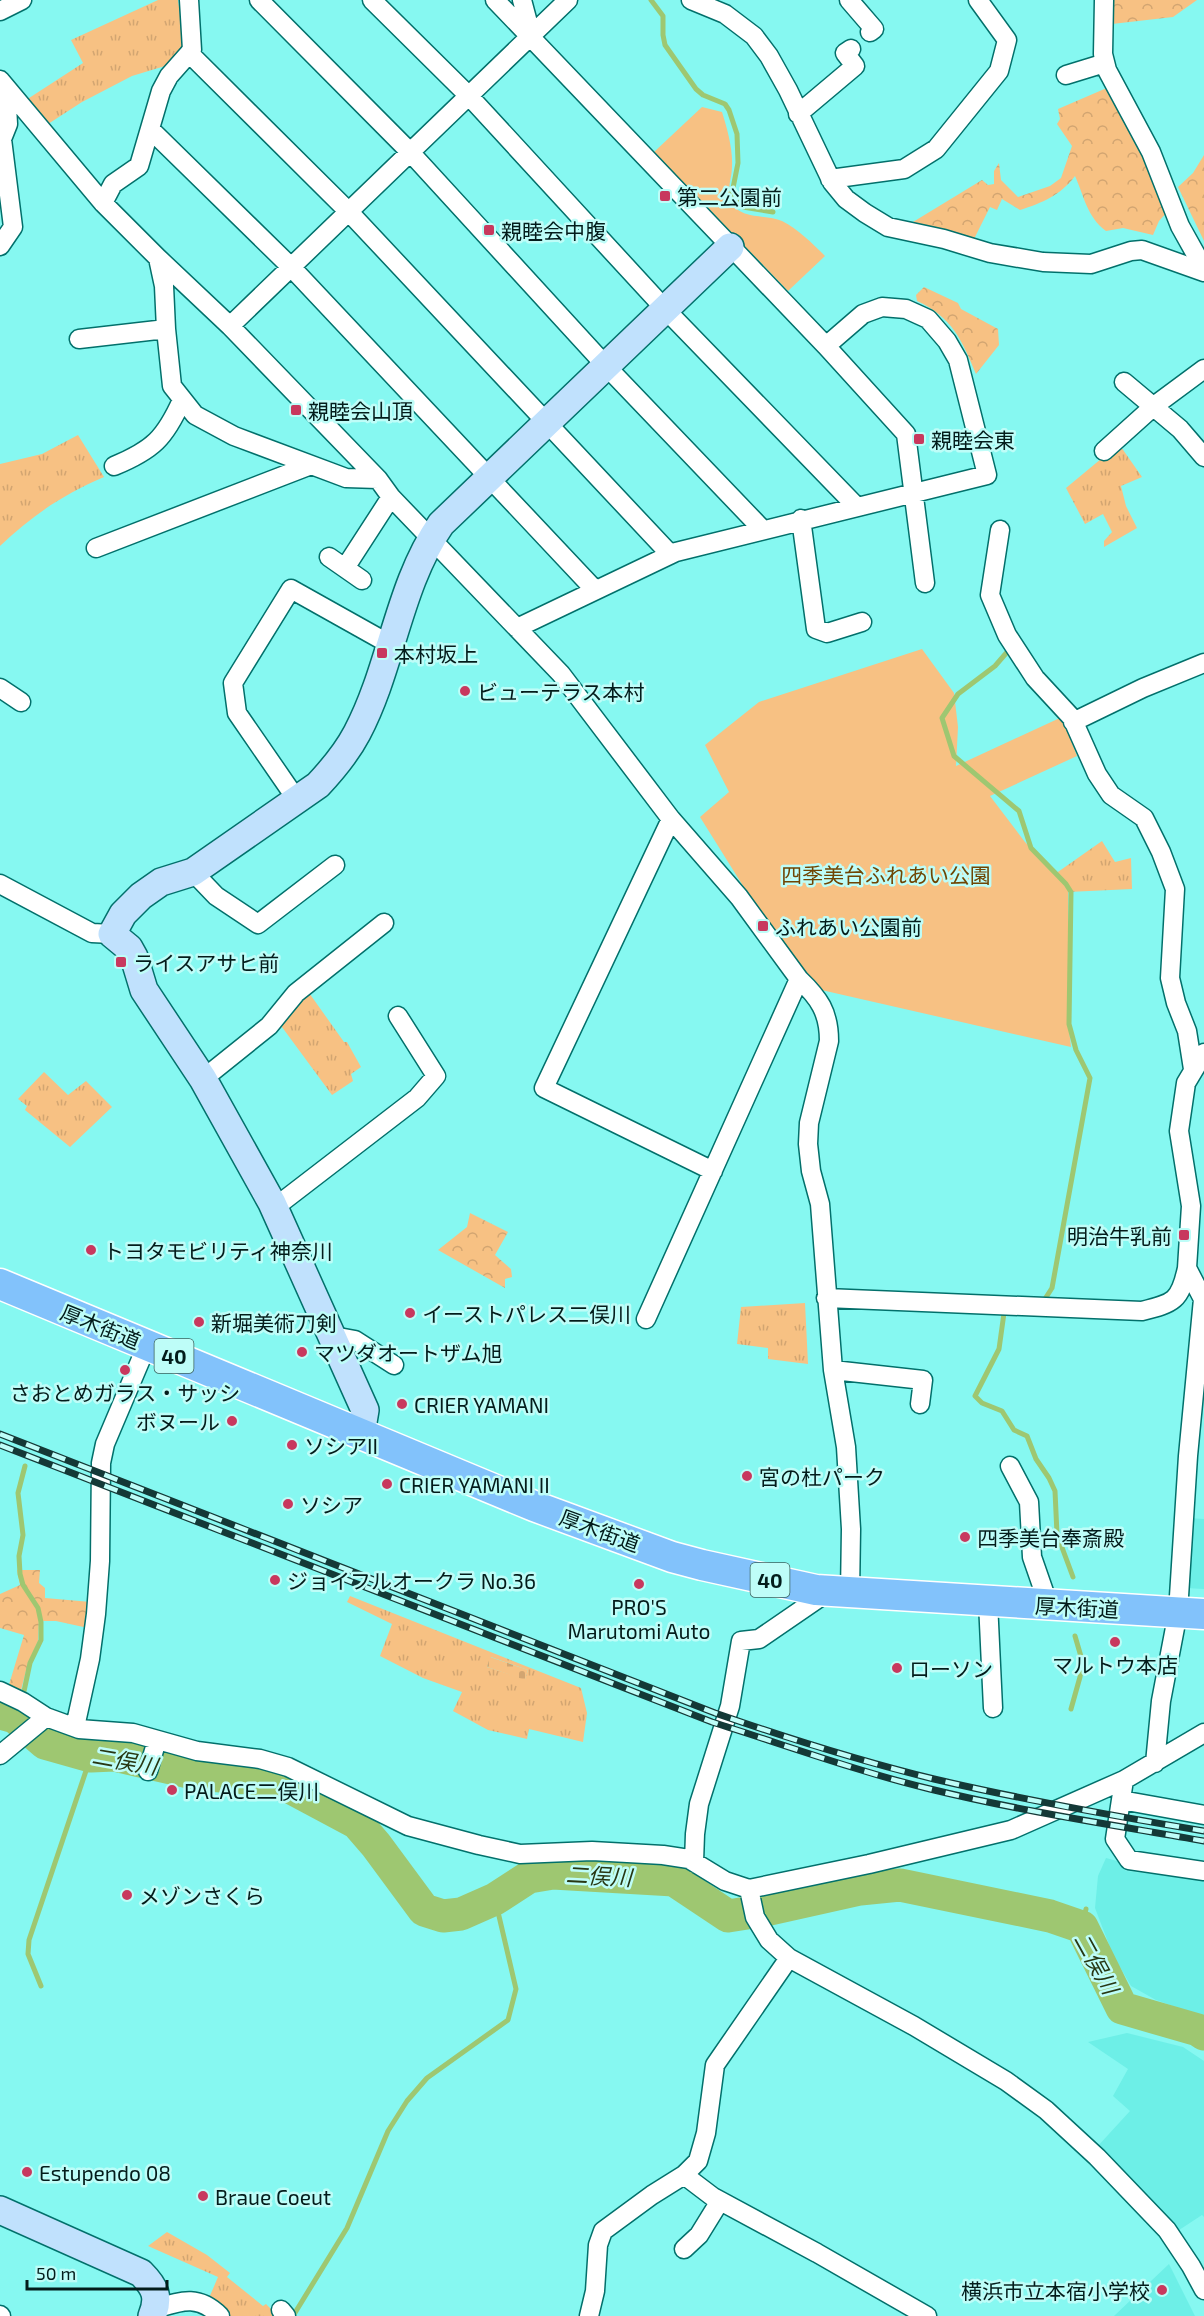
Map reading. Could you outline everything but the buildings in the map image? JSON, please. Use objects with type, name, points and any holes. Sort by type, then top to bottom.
[{"type":"main road","name":"厚木街道","points":[[0,1284],[534,1506],[672,1557],[793,1586],[840,1592],[1191,1613]]},
{"type":"street","points":[[0,11],[22,0]]},
{"type":"street","points":[[103,202],[112,184],[139,166],[161,91],[169,76],[192,50],[189,0]]},
{"type":"street","points":[[259,0],[410,152],[606,366],[763,530]]},
{"type":"street","points":[[372,0],[469,96],[665,309],[856,506]]},
{"type":"street","points":[[495,0],[532,36],[826,346],[906,434],[926,583]]},
{"type":"street","points":[[522,0],[532,36]]},
{"type":"street","points":[[230,326],[350,213],[568,0]]},
{"type":"street","points":[[691,0],[725,14],[754,36],[769,56],[788,90],[830,179],[846,199],[888,226],[990,253],[1043,262],[1091,264],[1131,251],[1142,250],[1204,271]]},
{"type":"street","points":[[849,0],[874,29],[870,32]]},
{"type":"street","points":[[830,179],[904,169],[936,149],[999,71],[1007,40],[978,0]]},
{"type":"street","points":[[1104,0],[1103,54],[1105,63],[1151,152],[1180,226],[1204,271]]},
{"type":"street","points":[[798,114],[855,66],[845,53],[851,49]]},
{"type":"street","points":[[189,53],[350,213],[670,554]]},
{"type":"street","points":[[1066,75],[1105,63]]},
{"type":"street","points":[[3,84],[103,202],[230,326],[378,478],[391,497],[561,674],[670,819],[739,897],[796,972],[817,995],[829,1027],[829,1041],[809,1123],[807,1144],[811,1171],[820,1204],[826,1298],[833,1370],[846,1447],[851,1529],[840,1592],[759,1639],[741,1641],[730,1706],[699,1804],[693,1862]]},
{"type":"street","points":[[0,246],[13,227],[2,140],[8,124],[3,84]]},
{"type":"street","points":[[150,129],[292,268],[595,590]]},
{"type":"street","points":[[112,934],[123,914],[141,896],[161,882],[193,872],[318,785],[334,767],[356,734],[368,710],[419,564],[441,524],[730,247]]},
{"type":"street","points":[[158,258],[164,286],[172,386],[195,415],[210,426],[346,478],[378,478]]},
{"type":"street","points":[[517,628],[670,554],[801,519],[987,475],[958,360],[928,319],[906,309],[882,307],[863,314],[826,346]]},
{"type":"street","points":[[79,339],[166,329]]},
{"type":"street","points":[[1104,451],[1154,406],[1204,369]]},
{"type":"street","points":[[1124,382],[1180,429],[1204,457]]},
{"type":"street","points":[[114,466],[138,456],[162,437],[182,400]]},
{"type":"street","points":[[96,548],[311,465]]},
{"type":"street","points":[[345,568],[391,497]]},
{"type":"street","points":[[801,519],[816,628],[827,633],[862,622]]},
{"type":"street","points":[[1000,530],[990,595],[1007,635],[1035,678],[1073,722],[1097,774],[1111,795],[1144,818],[1161,852],[1175,889],[1170,978],[1176,1003],[1187,1031],[1193,1069]]},
{"type":"street","points":[[329,557],[362,580]]},
{"type":"street","points":[[297,800],[237,713],[233,683],[291,589],[391,645]]},
{"type":"street","points":[[1073,722],[1143,688],[1204,663]]},
{"type":"street","points":[[0,688],[21,702]]},
{"type":"street","points":[[670,819],[544,1088],[713,1171]]},
{"type":"street","points":[[193,872],[216,896],[258,924],[335,865]]},
{"type":"street","points":[[0,884],[92,933],[112,934],[129,948],[144,990],[203,1079],[274,1208],[365,1410],[361,1434]]},
{"type":"street","points":[[203,1079],[268,1026],[296,993],[384,923]]},
{"type":"street","points":[[646,1319],[713,1171],[796,972]]},
{"type":"street","points":[[274,1208],[417,1098],[436,1076],[398,1016]]},
{"type":"street","points":[[826,1298],[1142,1311],[1169,1305],[1183,1288],[1198,1205],[1179,1131],[1186,1083],[1204,1053]]},
{"type":"street","points":[[1155,1763],[1161,1701],[1191,1613],[1203,1299],[1187,1268]]},
{"type":"street","points":[[333,1336],[355,1340],[394,1365]]},
{"type":"street","points":[[75,1727],[90,1659],[96,1614],[100,1561],[101,1463],[105,1444],[147,1345]]},
{"type":"street","points":[[833,1370],[923,1380],[920,1404]]},
{"type":"street","points":[[1010,1466],[1029,1502],[1032,1557],[1049,1606]]},
{"type":"street","points":[[988,1602],[993,1708]]},
{"type":"street","points":[[0,1691],[23,1702],[43,1720],[75,1727],[133,1733],[197,1752],[260,1759],[288,1767],[408,1826],[479,1845],[520,1854],[592,1851],[663,1855],[689,1859],[725,1881],[749,1889],[869,1864],[1011,1830],[1124,1780],[1204,1733]]},
{"type":"street","points":[[0,1755],[43,1720]]},
{"type":"street","points":[[148,1771],[157,1740]]},
{"type":"street","points":[[1124,1780],[1115,1839],[1129,1860],[1204,1870]]},
{"type":"street","points":[[1121,1800],[1204,1815]]},
{"type":"street","points":[[749,1889],[755,1917],[769,1940],[789,1958],[914,2026],[1006,2081],[1046,2110],[1097,2157],[1167,2230],[1204,2290]]},
{"type":"street","points":[[589,2316],[595,2291],[598,2245],[603,2231],[693,2168],[701,2152],[706,2133],[715,2066],[789,1958]]},
{"type":"street","points":[[684,2175],[720,2201],[927,2316]]},
{"type":"street","points":[[684,2249],[699,2235],[720,2201]]},
{"type":"street","points":[[0,2210],[141,2272],[152,2284],[158,2298],[154,2312]]},
{"type":"street","points":[[154,2312],[187,2299],[213,2309],[220,2316]]},
{"type":"shaded area","points":[[1188,1518],[1204,1519],[1204,1589],[1185,1588]]},
{"type":"shaded area","points":[[1106,1858],[1117,1861],[1126,1871],[1204,1880],[1204,2017],[1156,2000],[1131,1986],[1113,1955],[1095,1908],[1098,1876]]},
{"type":"shaded area","points":[[1127,2033],[1183,2047],[1204,2061],[1204,2217],[1202,2215],[1176,2232],[1097,2147],[1130,2111],[1113,2096],[1128,2069],[1088,2042]]},
{"type":"shaded area","name":"横浜市立本宿小学校","points":[[1169,2264],[1195,2316],[1114,2316]]},
{"type":"green space","points":[[158,0],[178,0],[184,44],[165,66],[132,76],[82,102],[45,126],[26,100],[83,63],[71,40]]},
{"type":"green space","points":[[1113,0],[1197,0],[1173,17],[1112,24]]},
{"type":"green space","points":[[1109,87],[1140,143],[1168,211],[1159,221],[1153,235],[1123,228],[1106,231],[1090,213],[1075,176],[1070,183],[1050,198],[1020,210],[1002,199],[997,210],[990,207],[972,243],[908,225],[982,180],[988,185],[994,184],[994,171],[999,163],[1001,180],[1018,197],[1050,186],[1061,178],[1072,146],[1057,124],[1060,119],[1058,109]]},
{"type":"green space","points":[[702,107],[722,112],[732,153],[729,192],[736,208],[747,214],[776,219],[788,224],[825,256],[788,291],[654,152]]},
{"type":"green space","points":[[1204,155],[1204,241],[1178,187],[1193,173]]},
{"type":"green space","points":[[924,287],[958,303],[961,309],[998,329],[999,345],[976,374],[966,350],[947,322],[929,307],[917,301],[916,295]]},
{"type":"green space","points":[[78,435],[104,477],[49,507],[0,546],[0,464],[42,454]]},
{"type":"green space","points":[[1119,444],[1142,477],[1121,486],[1126,506],[1137,528],[1104,547],[1104,541],[1112,532],[1103,514],[1085,524],[1066,488]]},
{"type":"green space","name":"四季美台ふれあい公園","points":[[922,649],[954,693],[958,727],[956,766],[1062,717],[1077,756],[990,796],[1025,842],[1068,887],[1068,1021],[1071,1047],[817,989],[798,974],[700,817],[729,792],[705,745],[759,702]]},
{"type":"green space","points":[[1102,841],[1115,862],[1131,858],[1132,889],[1068,892],[1068,887],[1055,874]]},
{"type":"green space","points":[[307,990],[344,1042],[347,1042],[361,1067],[351,1074],[353,1081],[332,1095],[279,1023]]},
{"type":"green space","points":[[44,1072],[68,1095],[86,1081],[112,1107],[70,1147],[25,1110],[27,1106],[18,1099]]},
{"type":"green space","points":[[470,1213],[508,1232],[495,1255],[511,1269],[512,1277],[505,1279],[505,1288],[438,1250],[467,1227]]},
{"type":"green space","points":[[805,1303],[808,1364],[768,1359],[768,1348],[737,1344],[741,1307]]},
{"type":"green space","points":[[17,1570],[40,1570],[39,1583],[45,1588],[45,1598],[91,1602],[88,1628],[56,1621],[39,1621],[38,1641],[28,1663],[20,1694],[8,1688],[24,1635],[0,1628],[0,1594],[20,1585]]},
{"type":"green space","points":[[350,1596],[581,1688],[587,1713],[583,1742],[529,1729],[527,1739],[488,1730],[453,1711],[462,1692],[423,1678],[380,1656],[392,1624],[347,1602]],"holes":[[[491,1657],[528,1670],[525,1679],[487,1667]]]},
{"type":"green space","points":[[490,1657],[528,1670],[525,1680],[487,1667]]},
{"type":"green space","points":[[167,2232],[207,2255],[230,2273],[227,2277],[263,2306],[266,2304],[271,2309],[274,2308],[279,2316],[227,2316],[209,2298],[218,2277],[148,2246]]},
{"type":"waterway","points":[[651,0],[663,16],[665,45],[696,89],[703,95],[725,104],[729,110],[737,134],[738,163],[732,193],[736,200],[743,207],[773,212]]},
{"type":"waterway","points":[[1008,651],[995,666],[958,694],[942,718],[954,756],[1019,811],[1031,848],[1071,892],[1069,1024],[1076,1050],[1090,1078],[1052,1288],[1043,1302]]},
{"type":"waterway","points":[[1004,1313],[999,1349],[975,1396],[982,1403],[1002,1411],[1014,1430],[1027,1436],[1036,1459],[1055,1491],[1057,1534],[1073,1577]]},
{"type":"waterway","points":[[23,1696],[30,1663],[41,1640],[38,1608],[23,1585],[20,1574],[19,1556],[23,1535],[18,1493],[25,1466]]},
{"type":"waterway","points":[[1071,1709],[1082,1660],[1075,1636]]},
{"type":"waterway","points":[[15,1717],[20,1708]]},
{"type":"waterway","name":"二俣川","points":[[0,1713],[15,1717],[45,1743],[91,1756],[114,1755],[197,1774],[270,1780],[284,1784],[357,1823],[424,1910],[443,1916],[461,1914],[495,1899],[529,1877],[553,1873],[674,1880],[728,1916],[860,1889],[900,1885],[1050,1916],[1082,1927],[1122,2008],[1198,2030],[1204,2034]]},
{"type":"waterway","points":[[41,1986],[28,1954],[29,1940],[91,1756]]},
{"type":"waterway","points":[[293,2316],[347,2228],[388,2131],[407,2101],[427,2078],[508,2020],[516,1989],[495,1899]]},
{"type":"waterway","points":[[1082,1927],[1086,1909]]},
{"type":"railway","points":[[0,1434],[715,1713],[769,1731],[851,1757],[934,1779],[1069,1807],[1204,1831]]},
{"type":"railway","points":[[0,1445],[712,1722],[848,1766],[930,1789],[1032,1811],[1204,1841]]},
{"type":"place","name":"第二公園前","points":[[665,196]]},
{"type":"place","name":"親睦会中腹","points":[[489,230]]},
{"type":"place","name":"親睦会山頂","points":[[296,410]]},
{"type":"place","name":"親睦会東","points":[[919,439]]},
{"type":"place","name":"本村坂上","points":[[382,653]]},
{"type":"place","name":"ビューテラス本村","points":[[465,691]]},
{"type":"place","name":"ふれあい公園前","points":[[763,926]]},
{"type":"place","name":"ライスアサヒ前","points":[[121,962]]},
{"type":"place","name":"明治牛乳前","points":[[1184,1235]]},
{"type":"place","name":"トヨタモビリティ神奈川","points":[[91,1250]]},
{"type":"place","name":"イーストパレス二俣川","points":[[410,1313]]},
{"type":"place","name":"新堀美術刀剣","points":[[199,1322]]},
{"type":"place","name":"マツダオートザム旭","points":[[302,1352]]},
{"type":"place","name":"さおとめガラス・サッシ","points":[[125,1370]]},
{"type":"place","name":"CRIER YAMANI","points":[[402,1404]]},
{"type":"place","name":"ボヌール","points":[[232,1421]]},
{"type":"place","name":"ソシアII","points":[[292,1445]]},
{"type":"place","name":"宮の杜パーク","points":[[747,1476]]},
{"type":"place","name":"CRIER YAMANI II","points":[[387,1484]]},
{"type":"place","name":"ソシア","points":[[288,1504]]},
{"type":"place","name":"四季美台奉斎殿","points":[[965,1537]]},
{"type":"place","name":"ジョイフルオークラ No.36","points":[[275,1580]]},
{"type":"place","name":"PRO'S Marutomi Auto","points":[[639,1584]]},
{"type":"place","name":"マルトウ本店","points":[[1115,1642]]},
{"type":"place","name":"ローソン","points":[[897,1668]]},
{"type":"place","name":"PALACE二俣川","points":[[172,1790]]},
{"type":"place","name":"メゾンさくら","points":[[127,1895]]},
{"type":"place","name":"Estupendo 08","points":[[27,2172]]},
{"type":"place","name":"Braue Coeut","points":[[203,2196]]},
{"type":"place","name":"横浜市立本宿小学校","points":[[1162,2290]]}]
